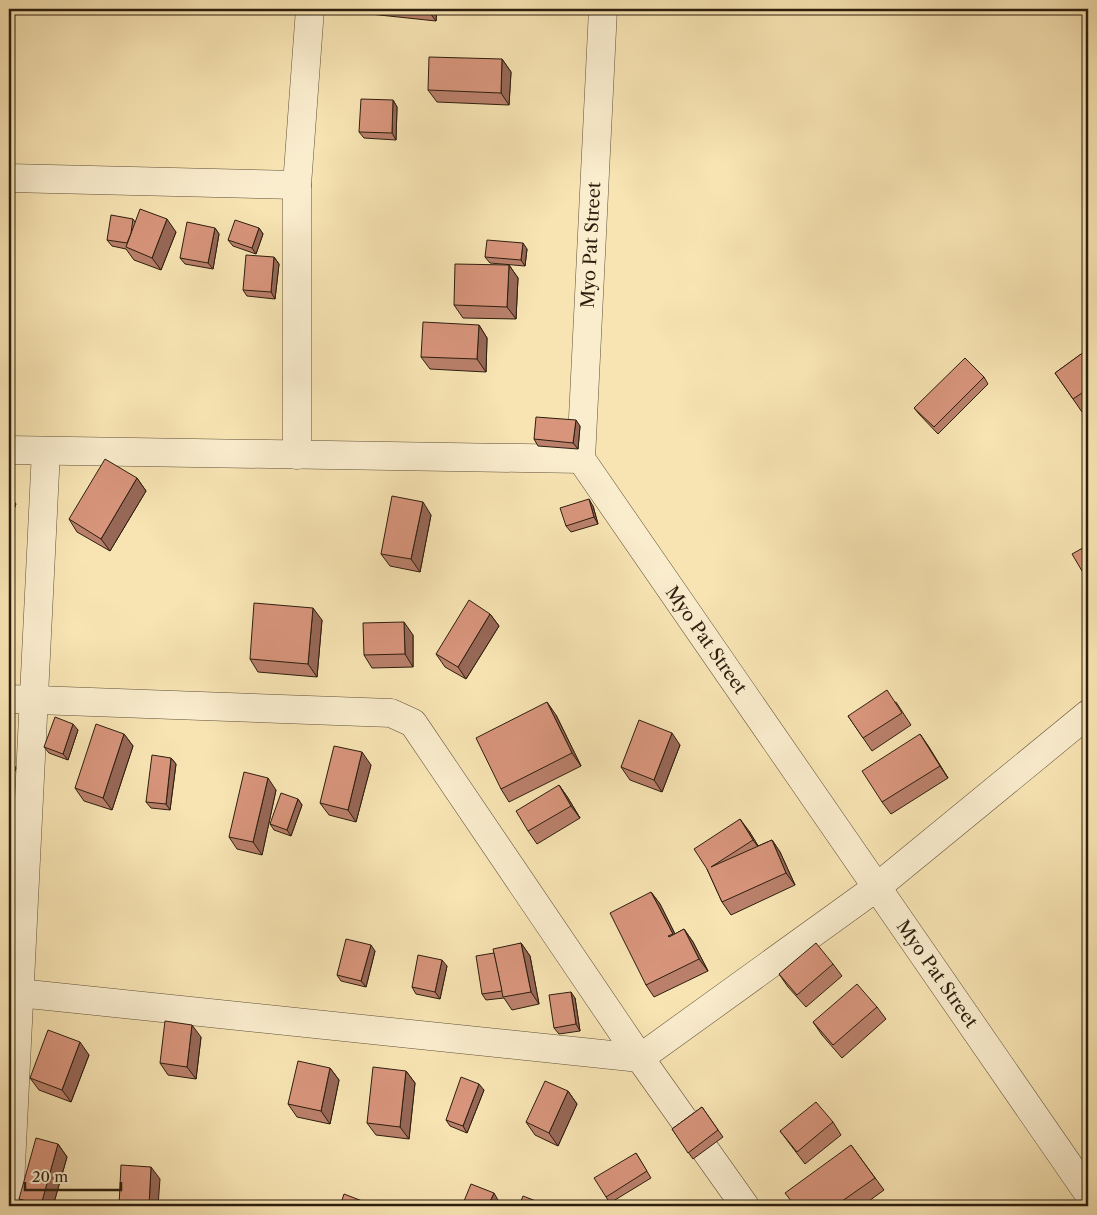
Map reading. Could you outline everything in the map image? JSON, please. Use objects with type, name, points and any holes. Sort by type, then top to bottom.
[{"type":"street","points":[[297,455],[297,185],[310,9]]},
{"type":"street","name":"Myo Pat Street","points":[[603,9],[581,459],[1088,1193]]},
{"type":"street","points":[[9,178],[297,185]]},
{"type":"street","points":[[9,450],[581,459]]},
{"type":"street","points":[[9,1206],[21,699],[46,451]]},
{"type":"street","points":[[21,699],[391,713],[413,723],[640,1058],[745,1206]]},
{"type":"street","points":[[14,993],[640,1058],[877,887],[1088,714]]},
{"type":"building","points":[[429,57],[502,59],[501,93],[428,90]]},
{"type":"building","points":[[361,99],[393,100],[392,133],[359,132]]},
{"type":"building","points":[[140,209],[167,219],[152,258],[126,247]]},
{"type":"building","points":[[111,215],[133,219],[127,243],[107,240]]},
{"type":"building","points":[[235,220],[259,228],[252,248],[228,240]]},
{"type":"building","points":[[187,222],[215,228],[208,263],[180,258]]},
{"type":"building","points":[[487,240],[523,243],[521,260],[485,257]]},
{"type":"building","points":[[246,255],[274,257],[271,292],[243,290]]},
{"type":"building","points":[[455,264],[509,265],[507,307],[454,305]]},
{"type":"building","points":[[423,322],[479,325],[477,359],[421,357]]},
{"type":"building","points":[[1088,349],[1088,389],[1073,399],[1055,373]]},
{"type":"building","points":[[965,358],[984,377],[934,427],[914,408]]},
{"type":"building","points":[[536,417],[576,420],[573,443],[534,439]]},
{"type":"building","points":[[105,459],[137,478],[101,539],[69,519]]},
{"type":"building","points":[[392,496],[423,502],[411,559],[381,554]]},
{"type":"building","points":[[589,499],[594,517],[566,526],[560,508]]},
{"type":"building","points":[[1088,545],[1088,575],[1085,576],[1072,554]]},
{"type":"building","points":[[469,600],[490,614],[458,667],[436,654]]},
{"type":"building","points":[[254,603],[313,608],[308,664],[250,659]]},
{"type":"building","points":[[404,622],[405,654],[364,655],[363,623]]},
{"type":"building","points":[[887,690],[902,713],[863,738],[848,716]]},
{"type":"building","points":[[547,702],[572,753],[501,789],[476,738]]},
{"type":"building","points":[[55,717],[73,724],[63,754],[44,747]]},
{"type":"building","points":[[639,720],[672,733],[654,780],[621,767]]},
{"type":"building","points":[[96,724],[124,734],[103,798],[75,788]]},
{"type":"building","points":[[920,734],[940,766],[882,802],[862,771]]},
{"type":"building","points":[[334,746],[362,752],[348,810],[320,803]]},
{"type":"building","points":[[152,755],[171,758],[166,804],[146,802]]},
{"type":"building","points":[[244,772],[268,778],[253,842],[229,837]]},
{"type":"building","points":[[559,785],[571,806],[528,831],[516,811]]},
{"type":"building","points":[[281,793],[298,799],[287,830],[270,824]]},
{"type":"building","points":[[740,819],[753,840],[711,867],[772,840],[786,873],[722,902],[707,869],[694,849]]},
{"type":"building","points":[[651,892],[673,934],[668,936],[669,937],[684,929],[699,959],[646,985],[610,913]]},
{"type":"building","points":[[346,939],[371,945],[361,981],[337,975]]},
{"type":"building","points":[[521,943],[531,992],[503,997],[493,949]]},
{"type":"building","points":[[816,943],[833,964],[797,995],[779,974]]},
{"type":"building","points":[[494,953],[502,991],[482,994],[476,956]]},
{"type":"building","points":[[418,955],[442,960],[435,992],[412,987]]},
{"type":"building","points":[[857,984],[877,1007],[833,1045],[813,1022]]},
{"type":"building","points":[[571,992],[576,1024],[554,1028],[549,995]]},
{"type":"building","points":[[165,1021],[192,1025],[187,1067],[160,1063]]},
{"type":"building","points":[[48,1030],[80,1042],[62,1090],[30,1078]]},
{"type":"building","points":[[298,1061],[330,1068],[321,1111],[288,1104]]},
{"type":"building","points":[[373,1067],[406,1071],[400,1127],[367,1123]]},
{"type":"building","points":[[461,1077],[479,1084],[463,1126],[446,1120]]},
{"type":"building","points":[[545,1081],[568,1091],[549,1133],[526,1122]]},
{"type":"building","points":[[816,1102],[833,1122],[797,1152],[780,1131]]},
{"type":"building","points":[[702,1107],[718,1130],[688,1153],[672,1129]]},
{"type":"building","points":[[36,1138],[58,1144],[41,1205],[19,1199]]},
{"type":"building","points":[[851,1145],[875,1178],[835,1206],[795,1206],[785,1193]]},
{"type":"building","points":[[636,1153],[647,1171],[606,1197],[594,1178]]},
{"type":"building","points":[[121,1165],[151,1167],[149,1206],[119,1206]]},
{"type":"building","points":[[471,1184],[494,1193],[488,1206],[462,1206]]},
{"type":"building","points":[[344,1194],[370,1204],[369,1206],[340,1206]]},
{"type":"building","points":[[523,1196],[546,1205],[519,1206]]},
{"type":"building","points":[[649,1201],[653,1206],[643,1206]]}]
